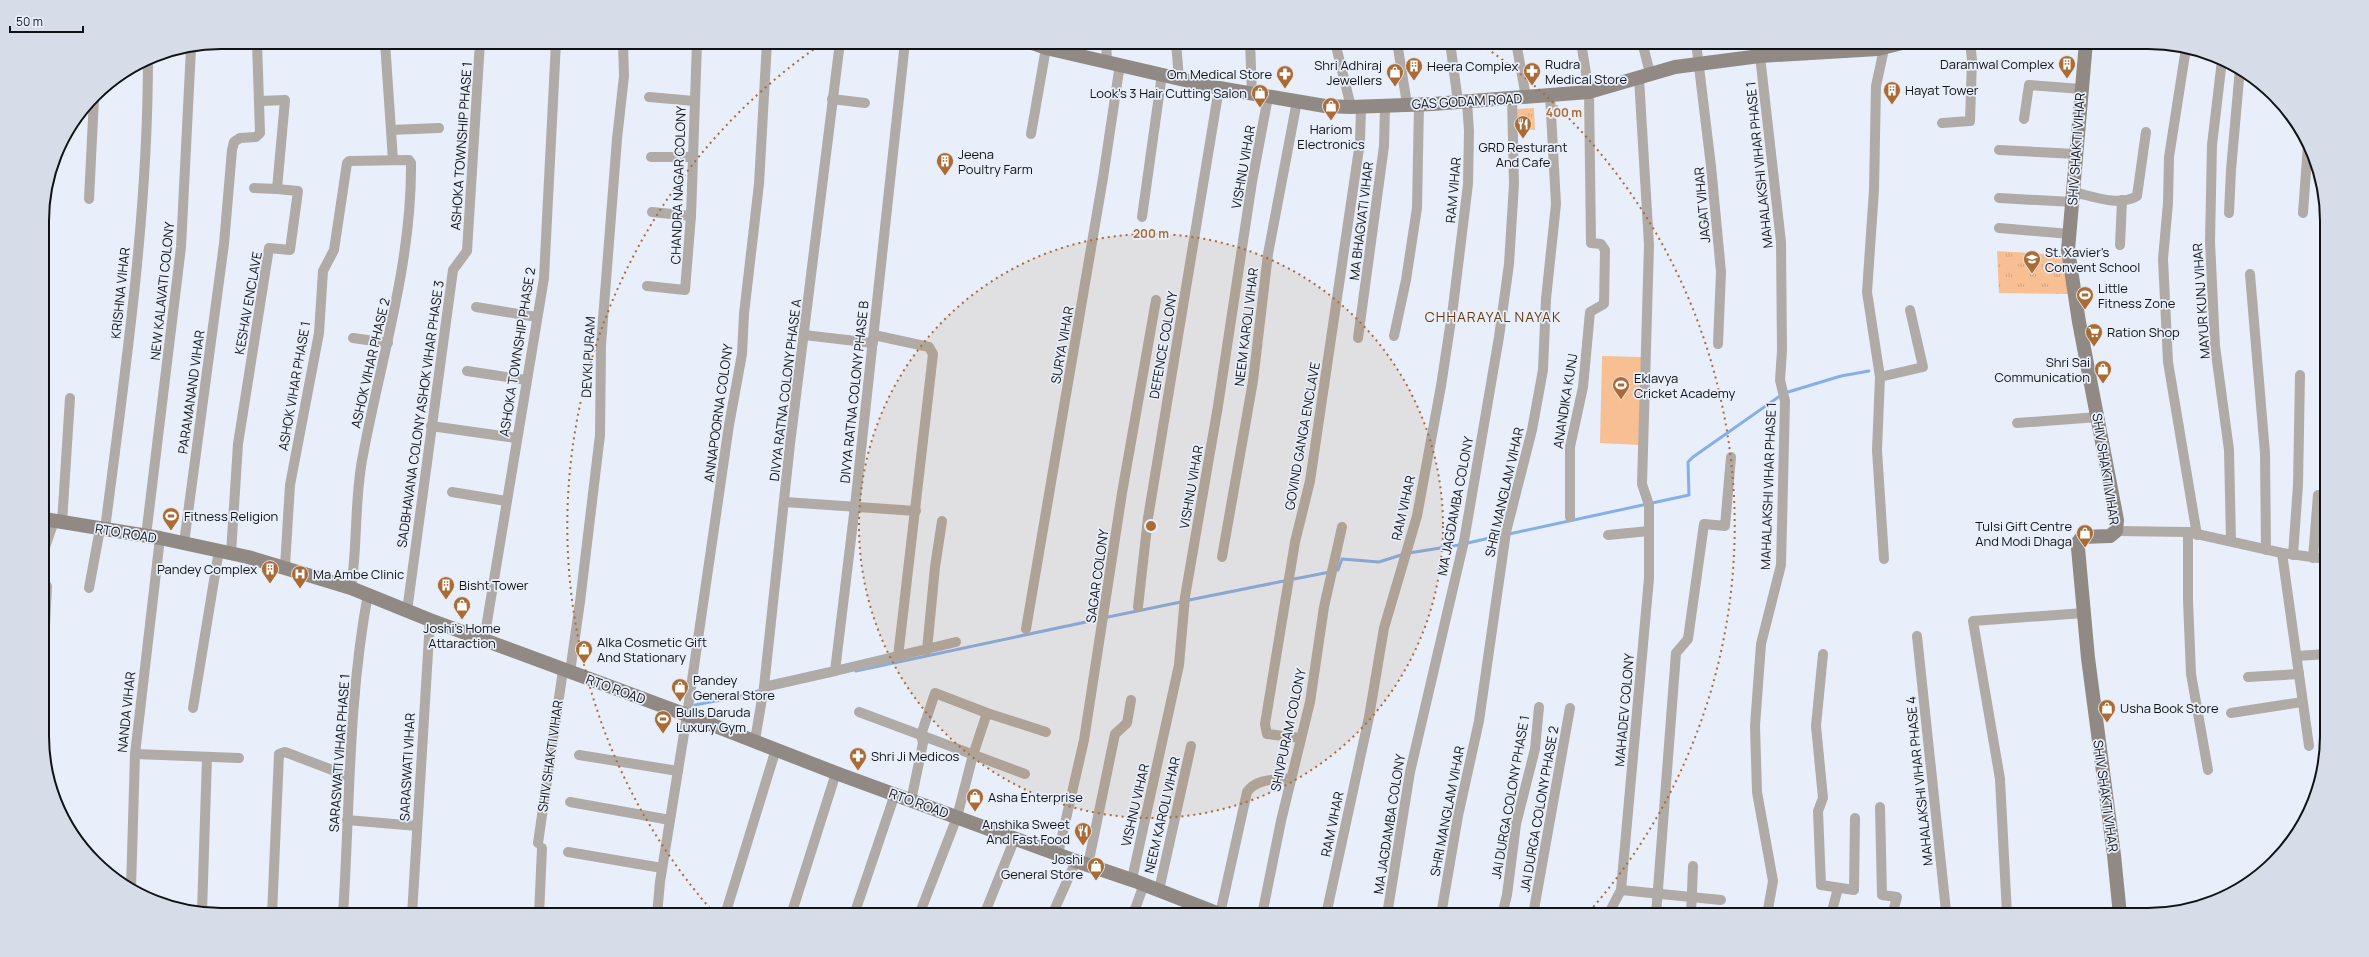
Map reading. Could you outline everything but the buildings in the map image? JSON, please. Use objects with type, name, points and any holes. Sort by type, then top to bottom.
[{"type":"street","points":[[254,188],[277,189],[286,102],[284,100],[260,101],[257,49]]},
{"type":"street","points":[[385,49],[393,160]]},
{"type":"street","name":"ASHOKA TOWNSHIP PHASE 1","points":[[453,270],[467,251],[480,49]]},
{"type":"street","name":"ASHOKA TOWNSHIP PHASE 2","points":[[484,640],[516,438],[544,278],[556,49]]},
{"type":"street","name":"DEVKI PURAM","points":[[566,671],[580,602],[600,435],[601,345],[610,250],[617,139],[624,76],[623,49]]},
{"type":"street","name":"CHANDRA NAGAR COLONY","points":[[647,286],[685,290],[691,216],[697,49]]},
{"type":"street","name":"ANNAPOORNA COLONY","points":[[658,908],[662,868],[687,715],[708,564],[742,354],[744,314],[759,184],[767,49]]},
{"type":"street","name":"DIVYA RATNA COLONY PHASE A","points":[[755,740],[764,687],[804,334],[839,49]]},
{"type":"street","name":"DIVYA RATNA COLONY PHASE B","points":[[835,671],[874,339],[904,49]]},
{"type":"street","points":[[1031,134],[1046,49]]},
{"type":"street","name":"GAS GODAM ROAD","points":[[1051,49],[1219,88],[1268,97],[1356,107],[1462,102],[1589,92],[1644,76],[1698,65],[1800,49]]},
{"type":"street","name":"SURYA VIHAR","points":[[1026,629],[1100,193],[1114,63],[1109,49]]},
{"type":"street","points":[[1177,49],[1179,79]]},
{"type":"street","points":[[1250,49],[1252,94]]},
{"type":"street","points":[[1337,49],[1356,107]]},
{"type":"street","points":[[1394,336],[1406,280],[1417,208],[1413,104],[1399,49]]},
{"type":"street","name":"RAM VIHAR","points":[[1328,908],[1369,716],[1384,628],[1417,516],[1441,386],[1453,307],[1468,184],[1469,132],[1451,49]]},
{"type":"street","name":"MA JAGDAMBA COLONY","points":[[1388,908],[1410,772],[1464,540],[1510,264],[1519,98],[1516,49]]},
{"type":"street","points":[[1582,49],[1589,92]]},
{"type":"street","name":"MAHADEV COLONY","points":[[1612,908],[1621,890],[1649,578],[1649,504],[1642,484],[1649,245],[1642,49]]},
{"type":"street","name":"JAGAT VIHAR","points":[[1697,49],[1711,166],[1721,272],[1718,344]]},
{"type":"street","points":[[1884,49],[1876,86],[1874,190],[1867,292],[1880,377],[1877,450],[1884,559]]},
{"type":"street","points":[[1942,123],[1970,121],[1972,60],[1971,49]]},
{"type":"street","name":"SHIV SHAKTI VIHAR","points":[[2085,49],[2070,234],[2069,266],[2117,520],[2116,531],[2110,536],[2082,538],[2078,542],[2088,658],[2114,855],[2119,908]]},
{"type":"street","name":"NEW KALAVATI COLONY","points":[[146,536],[181,247],[191,51]]},
{"type":"street","points":[[2185,53],[2168,157],[2168,203],[2163,259],[2168,362],[2193,533],[2188,600],[2191,674],[2208,770]]},
{"type":"street","name":"MAHALAKSHI VIHAR PHASE 1","points":[[1760,56],[1781,242],[1780,380],[1785,401],[1781,565],[1761,644],[1755,726],[1757,792],[1773,881],[1768,908]]},
{"type":"street","name":"KRISHNA VIHAR","points":[[89,588],[102,529],[143,197],[148,112],[148,66]]},
{"type":"street","name":"MAYUR KUNJ VIHAR","points":[[2221,66],[2212,145],[2210,242],[2215,346],[2220,372],[2229,450],[2231,541]]},
{"type":"street","points":[[1142,217],[1162,74]]},
{"type":"street","points":[[2230,214],[2231,170],[2239,75]]},
{"type":"street","points":[[2024,119],[2028,85],[2081,89]]},
{"type":"street","name":"DEFENCE COLONY","points":[[1138,607],[1148,518],[1219,88]]},
{"type":"street","name":"ANANDIKA KUNJ","points":[[1570,517],[1570,448],[1583,387],[1590,312],[1604,304],[1605,250],[1601,244],[1591,243],[1589,92]]},
{"type":"street","name":"SHRI MANGLAM VIHAR","points":[[1442,908],[1464,787],[1479,722],[1506,532],[1532,430],[1543,370],[1546,299],[1556,204],[1550,95]]},
{"type":"street","points":[[649,97],[694,101]]},
{"type":"street","name":"VISHNU VIHAR","points":[[1133,908],[1179,665],[1185,597],[1217,413],[1252,182],[1268,97]]},
{"type":"street","points":[[832,99],[865,103]]},
{"type":"street","name":"PARAMANAND VIHAR","points":[[184,543],[224,244],[234,142],[240,138],[256,137],[260,133],[260,101]]},
{"type":"street","name":"NEEM KAROLI VIHAR","points":[[1222,557],[1253,381],[1268,254],[1297,101]]},
{"type":"street","points":[[88,199],[94,106]]},
{"type":"street","name":"MA BHAGVATI VIHAR","points":[[1358,338],[1384,146],[1385,106]]},
{"type":"street","name":"GOVIND GANGA ENCLAVE","points":[[1301,738],[1267,734],[1265,724],[1295,542],[1310,481],[1327,373],[1360,142],[1356,107]]},
{"type":"street","points":[[391,130],[439,128]]},
{"type":"street","points":[[1999,198],[2073,197],[2131,200],[2137,196],[2146,132]]},
{"type":"street","points":[[1999,150],[2076,154]]},
{"type":"street","points":[[2303,213],[2307,155]]},
{"type":"street","points":[[651,157],[692,157]]},
{"type":"street","name":"ASHOK VIHAR PHASE 2","points":[[351,588],[362,457],[401,280],[411,180],[411,161],[393,160]]},
{"type":"street","name":"ASHOK VIHAR PHASE 1","points":[[285,566],[290,485],[319,334],[323,271],[334,250],[347,164],[349,161],[393,160]]},
{"type":"street","name":"KESHAV ENCLAVE","points":[[225,552],[238,444],[269,248],[290,250],[298,191],[277,189]]},
{"type":"street","points":[[2120,245],[2122,200]]},
{"type":"street","points":[[652,212],[691,216]]},
{"type":"street","points":[[1999,228],[2070,234]]},
{"type":"street","name":"SADBHAVANA COLONY ASHOK VIHAR PHASE 3","points":[[407,611],[453,270]]},
{"type":"street","points":[[2250,274],[2265,453],[2266,550]]},
{"type":"street","name":"SAGAR COLONY","points":[[1058,854],[1084,740],[1122,493],[1156,300]]},
{"type":"street","points":[[476,307],[537,317]]},
{"type":"street","points":[[1880,377],[1923,367],[1910,310]]},
{"type":"street","points":[[804,334],[874,339],[920,345],[932,350],[916,511],[898,657]]},
{"type":"street","points":[[353,338],[388,343]]},
{"type":"street","points":[[467,371],[526,380]]},
{"type":"street","points":[[2293,555],[2298,485],[2300,375]]},
{"type":"street","points":[[49,534],[53,521],[70,398]]},
{"type":"street","points":[[2017,423],[2098,417]]},
{"type":"street","points":[[431,426],[516,438]]},
{"type":"street","points":[[1656,908],[1676,653],[1688,639],[1704,524],[1724,526],[1731,458]]},
{"type":"street","points":[[452,492],[506,501]]},
{"type":"street","points":[[2312,558],[2318,496]]},
{"type":"street","points":[[785,502],[916,511]]},
{"type":"street","name":"RTO ROAD","points":[[53,521],[160,538],[225,552],[285,566],[351,588],[430,620],[755,740],[836,773],[1138,882],[1206,908]]},
{"type":"street","points":[[927,650],[935,567],[942,521]]},
{"type":"street","name":"SHIVPURAM COLONY","points":[[1264,908],[1310,702],[1324,607],[1342,527]]},
{"type":"street","points":[[2116,531],[2193,533],[2266,550],[2320,559]]},
{"type":"street","points":[[1608,535],[1649,532]]},
{"type":"street","name":"NANDA VIHAR","points":[[131,883],[135,754],[160,538]]},
{"type":"street","points":[[193,708],[225,552]]},
{"type":"street","points":[[2282,553],[2302,702],[2310,746]]},
{"type":"street","name":"SARASWATI VIHAR PHASE 1","points":[[343,908],[348,776],[360,639],[368,594]]},
{"type":"street","points":[[2007,908],[2000,779],[1973,621],[2084,613]]},
{"type":"street","name":"SARASWATI VIHAR","points":[[412,908],[430,620]]},
{"type":"street","name":"MAHALAKSHI VIHAR PHASE 4","points":[[1918,636],[1946,908]]},
{"type":"street","points":[[764,687],[898,657],[956,642]]},
{"type":"street","points":[[1823,654],[1816,726],[1823,798],[1818,812],[1822,885],[1854,890],[1855,818]]},
{"type":"street","points":[[2297,656],[2320,654]]},
{"type":"street","name":"SHIV SHAKTI VIHAR","points":[[539,908],[540,845],[566,671]]},
{"type":"street","points":[[2248,677],[2299,674]]},
{"type":"street","points":[[911,800],[923,743],[921,735],[935,693],[987,713],[1046,732]]},
{"type":"street","points":[[1056,908],[1082,863],[1115,734],[1127,723],[1131,700]]},
{"type":"street","points":[[2231,713],[2302,702]]},
{"type":"street","name":"JAI DURGA COLONY PHASE 1","points":[[1504,908],[1507,895],[1516,824],[1535,749],[1539,707]]},
{"type":"street","name":"JAI DURGA COLONY PHASE 2","points":[[1534,908],[1570,708]]},
{"type":"street","points":[[859,712],[1025,774]]},
{"type":"street","points":[[922,908],[957,817],[973,755],[987,713]]},
{"type":"street","name":"NEEM KAROLI VIHAR","points":[[1159,890],[1191,746]]},
{"type":"street","points":[[727,908],[776,749]]},
{"type":"street","points":[[272,908],[279,754],[285,752],[348,776]]},
{"type":"street","points":[[135,754],[239,758]]},
{"type":"street","points":[[579,755],[678,771]]},
{"type":"street","points":[[202,907],[207,757]]},
{"type":"street","points":[[793,908],[836,773]]},
{"type":"street","points":[[1222,908],[1247,792],[1260,781],[1292,778]]},
{"type":"street","points":[[856,908],[895,794]]},
{"type":"street","points":[[570,802],[670,820]]},
{"type":"street","points":[[1880,807],[1882,895],[1897,898],[1894,908]]},
{"type":"street","points":[[347,820],[417,826]]},
{"type":"street","points":[[987,908],[1015,838]]},
{"type":"street","points":[[568,852],[662,868]]},
{"type":"street","points":[[1691,908],[1693,866]]},
{"type":"street","points":[[1833,908],[1838,888]]},
{"type":"street","points":[[1621,890],[1721,900]]},
{"type":"green space","points":[[1534,108],[1535,130],[1515,129],[1515,109]]},
{"type":"green space","points":[[1997,251],[2062,255],[2068,294],[1999,293]]},
{"type":"green space","name":"Eklavya Cricket Academy","points":[[1602,356],[1641,357],[1639,445],[1600,443]]},
{"type":"waterway","points":[[1788,392],[1841,376],[1869,371]]},
{"type":"waterway","points":[[1509,534],[1689,495],[1688,462],[1780,396]]},
{"type":"waterway","points":[[1468,543],[1502,535]]},
{"type":"waterway","points":[[1409,553],[1459,545]]},
{"type":"waterway","points":[[1338,570],[1342,559],[1379,562],[1401,555]]},
{"type":"waterway","points":[[1294,579],[1330,572]]},
{"type":"waterway","points":[[1189,600],[1284,581]]},
{"type":"waterway","points":[[1108,617],[1181,602]]},
{"type":"waterway","points":[[856,671],[1100,619]]},
{"type":"waterway","points":[[695,705],[758,691]]},
{"type":"place","name":"Daramwal Complex","points":[[2067,79]]},
{"type":"place","name":"Heera Complex","points":[[1414,81]]},
{"type":"place","name":"Rudra Medical Store","points":[[1532,86]]},
{"type":"place","name":"Shri Adhiraj Jewellers","points":[[1395,87]]},
{"type":"place","name":"Om Medical Store","points":[[1285,89]]},
{"type":"place","name":"Hayat Tower","points":[[1892,105]]},
{"type":"place","name":"Look's 3 Hair Cutting Salon","points":[[1260,108]]},
{"type":"place","name":"Hariom Electronics","points":[[1331,121]]},
{"type":"place","name":"GRD Resturant And Cafe","points":[[1523,139]]},
{"type":"place","name":"Jeena Poultry Farm","points":[[945,176]]},
{"type":"place","name":"St. Xavier's Convent School","points":[[2032,274]]},
{"type":"place","name":"Little Fitness Zone","points":[[2085,310]]},
{"type":"place","name":"Ration Shop","points":[[2094,347]]},
{"type":"place","name":"Shri Sai Communication","points":[[2103,384]]},
{"type":"place","name":"Eklavya Cricket Academy","points":[[1621,400]]},
{"type":"place","name":"Fitness Religion","points":[[171,531]]},
{"type":"place","name":"Tulsi Gift Centre And Modi Dhaga","points":[[2085,548]]},
{"type":"place","name":"Pandey Complex","points":[[270,584]]},
{"type":"place","name":"Ma Ambe Clinic","points":[[300,589]]},
{"type":"place","name":"Bisht Tower","points":[[446,600]]},
{"type":"place","name":"Joshi's Home Attaraction","points":[[462,620]]},
{"type":"place","name":"Alka Cosmetic Gift And Stationary","points":[[584,664]]},
{"type":"place","name":"Pandey General Store","points":[[680,702]]},
{"type":"place","name":"Usha Book Store","points":[[2107,723]]},
{"type":"place","name":"Bulls Daruda Luxury Gym","points":[[663,734]]},
{"type":"place","name":"Shri Ji Medicos","points":[[858,771]]},
{"type":"place","name":"Asha Enterprise","points":[[975,812]]},
{"type":"place","name":"Anshika Sweet And Fast Food","points":[[1083,846]]},
{"type":"place","name":"Joshi General Store","points":[[1096,881]]},
{"type":"district","name":"CHHARAYAL NAYAK","points":[[1493,317]]}]
